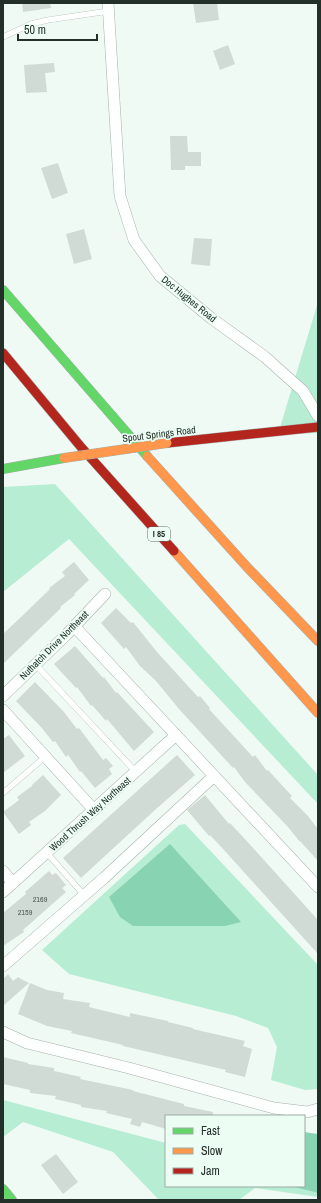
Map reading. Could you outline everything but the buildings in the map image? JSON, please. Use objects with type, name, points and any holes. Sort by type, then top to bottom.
[{"type":"main road","points":[[3,290],[133,441],[247,567],[318,641]]},
{"type":"main road","name":"I 85","points":[[3,353],[81,447],[318,713]]},
{"type":"main road","name":"Spout Springs Road","points":[[3,469],[64,458],[167,443],[318,427]]},
{"type":"main road","points":[[3,1189],[12,1200]]},
{"type":"street","name":"Doc Hughes Road","points":[[109,7],[120,196],[134,240],[160,276],[211,318],[265,357],[303,391],[318,416]]},
{"type":"street","name":"Nuthatch Drive Northeast","points":[[3,696],[105,594]]},
{"type":"street","points":[[74,626],[318,887]]},
{"type":"street","points":[[3,710],[94,810]]},
{"type":"street","name":"Wood Thrush Way Northeast","points":[[3,892],[176,735]]},
{"type":"street","points":[[3,966],[84,895],[214,776]]},
{"type":"street","points":[[3,871],[13,883]]},
{"type":"street","points":[[3,1032],[27,1043],[136,1070],[274,1108],[307,1112],[318,1109]]},
{"type":"lane","points":[[3,37],[37,23],[70,17],[109,7]]},
{"type":"lane","points":[[35,664],[136,772]]},
{"type":"lane","points":[[3,793],[45,757]]},
{"type":"lane","points":[[47,853],[84,895]]},
{"type":"shaded area","points":[[318,302],[318,433],[278,434]]},
{"type":"shaded area","points":[[55,484],[318,775],[318,804],[69,539],[3,592],[3,487]]},
{"type":"shaded area","points":[[185,824],[318,965],[318,1089],[305,1090],[271,1080],[277,1047],[268,1028],[236,1016],[69,974],[42,950],[179,825]]},
{"type":"shaded area","points":[[170,844],[241,922],[225,926],[133,926],[120,917],[109,897]]},
{"type":"shaded area","points":[[3,1100],[165,1143],[165,1187],[294,1187],[318,1193],[318,1197],[255,1188],[239,1200],[159,1200],[113,1152],[23,1122],[3,1137]]},
{"type":"shaded area","points":[[305,1132],[318,1134],[318,1193],[294,1187],[305,1187]]},
{"type":"traffic: fast","points":[[3,290],[147,456]]},
{"type":"traffic: fast","points":[[3,469],[64,458]]},
{"type":"traffic: fast","points":[[3,1189],[12,1200]]},
{"type":"traffic: slow","points":[[64,458],[167,443]]},
{"type":"traffic: slow","points":[[147,456],[247,567],[318,641]]},
{"type":"traffic: slow","points":[[174,551],[318,713]]},
{"type":"traffic: jam","points":[[3,353],[81,447],[174,551]]},
{"type":"traffic: jam","points":[[167,443],[318,427]]}]
